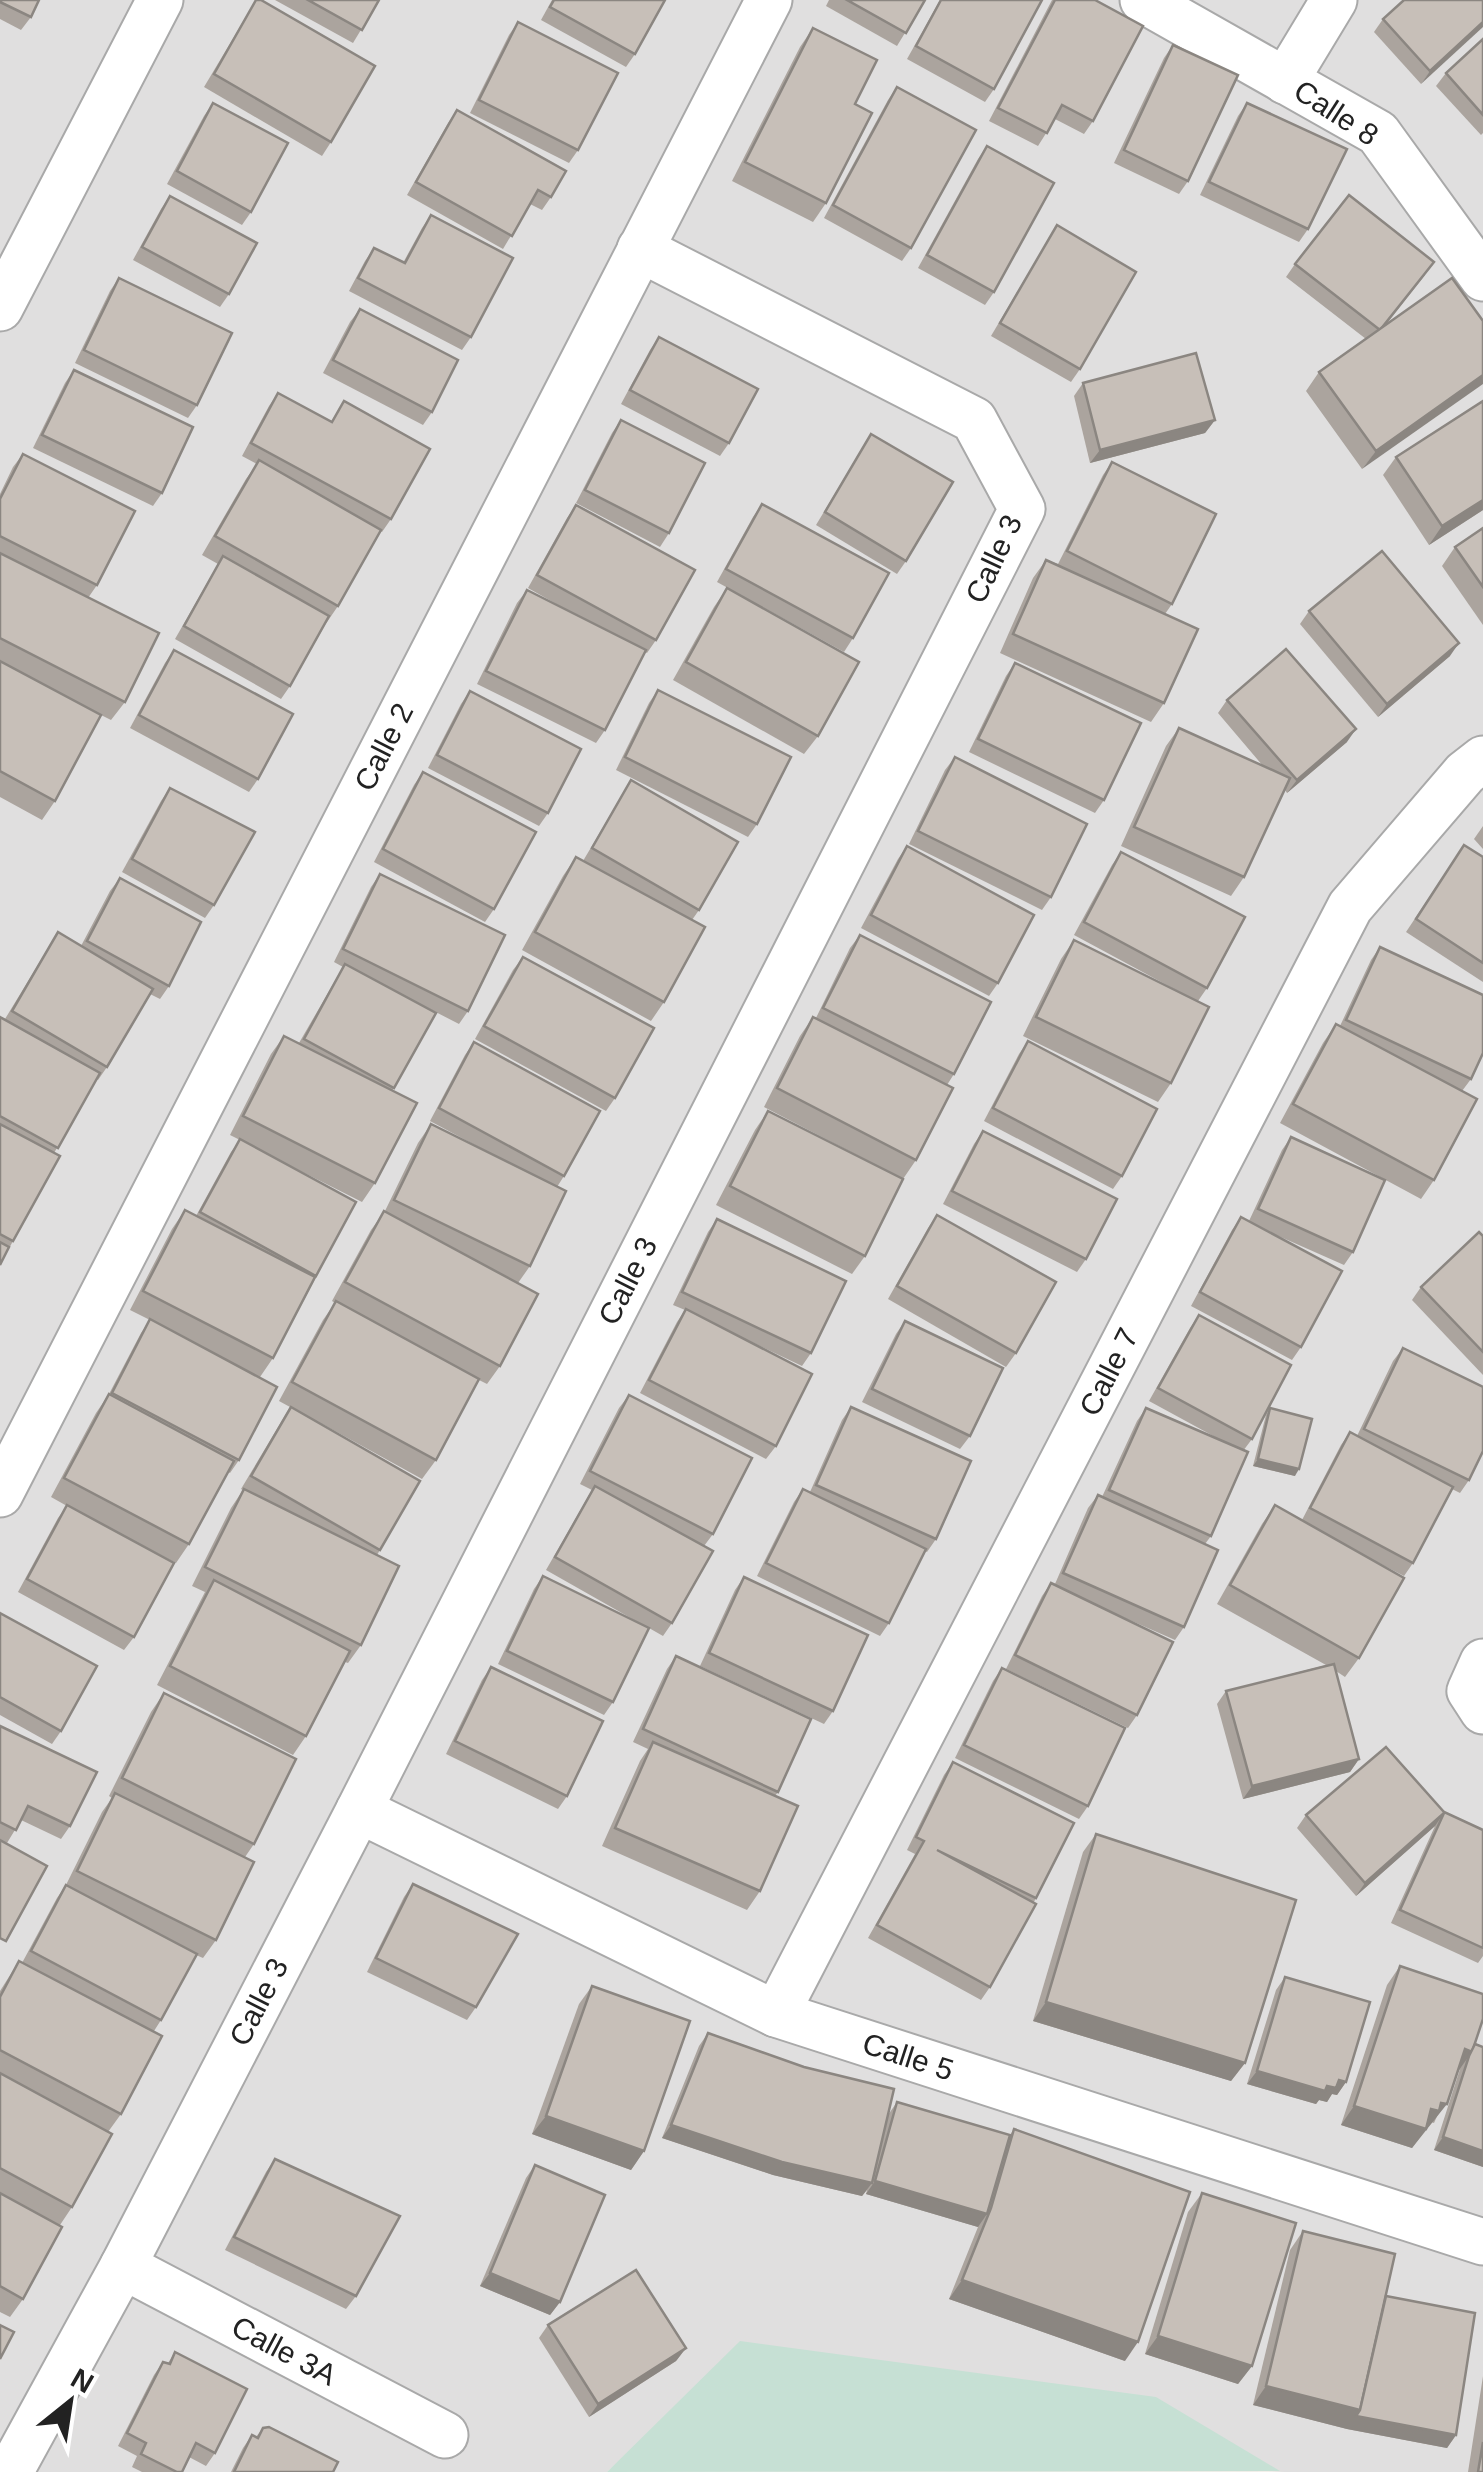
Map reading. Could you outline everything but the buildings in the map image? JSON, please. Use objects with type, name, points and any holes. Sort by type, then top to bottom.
[{"type":"street","points":[[0,308],[11,257],[160,0]]},
{"type":"street","name":"Calle 2","points":[[0,1494],[769,0]]},
{"type":"street","name":"Calle 8","points":[[1142,0],[1378,134],[1483,278]]},
{"type":"street","points":[[1285,81],[1334,0]]},
{"type":"street","name":"Calle 3","points":[[10,2472],[123,2266],[358,1810],[1022,508],[974,420],[640,249]]},
{"type":"street","name":"Calle 7","points":[[776,2014],[1350,907],[1465,772],[1483,759]]},
{"type":"street","points":[[1483,1662],[1470,1692],[1483,1711]]},
{"type":"street","name":"Calle 5","points":[[358,1810],[776,2014],[1483,2242]]},
{"type":"street","name":"Calle 3A","points":[[123,2266],[445,2435]]},
{"type":"shaded area","points":[[0,0],[1483,0],[1483,2472],[1284,2472],[655,2427],[607,2472],[0,2472]]},
{"type":"green space","points":[[740,2341],[1156,2397],[1280,2471],[607,2472]]}]
